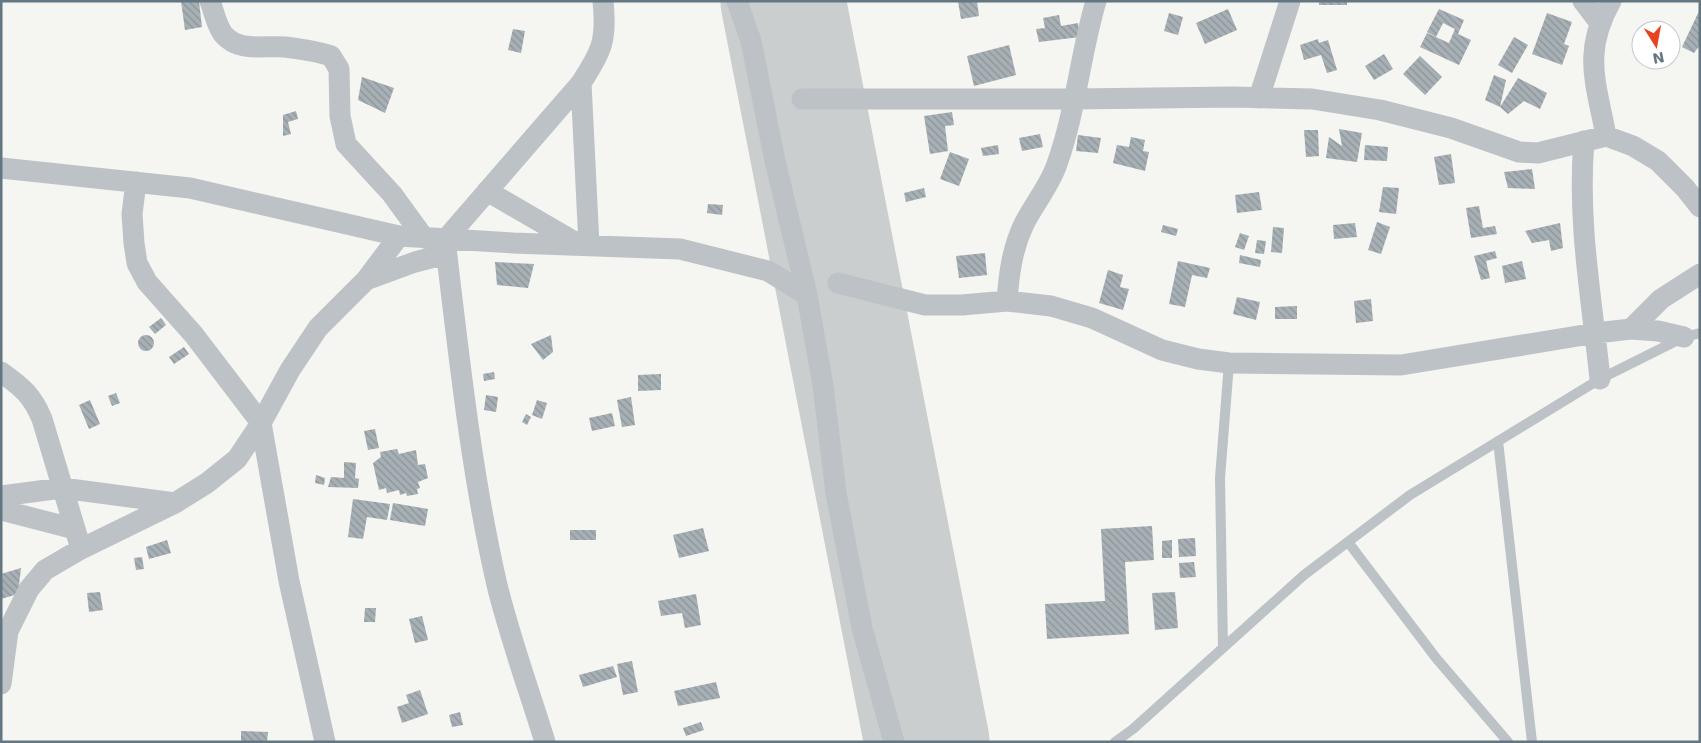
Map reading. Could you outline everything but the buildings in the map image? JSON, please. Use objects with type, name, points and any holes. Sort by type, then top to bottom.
[{"type":"street","points":[[210,1],[216,20],[224,34],[234,43],[252,47],[284,47],[331,56],[338,69],[340,116],[346,144],[438,244],[477,486],[498,587],[545,742]]},
{"type":"street","points":[[366,280],[415,262],[438,244],[581,84],[596,61],[604,42],[603,1]]},
{"type":"street","points":[[738,1],[751,41],[775,161],[807,295],[823,386],[836,493],[862,628],[894,742]]},
{"type":"street","points":[[1007,301],[1009,271],[1014,246],[1024,224],[1057,166],[1096,1]]},
{"type":"street","points":[[1259,98],[1290,1]]},
{"type":"street","points":[[1584,1],[1599,22]]},
{"type":"street","points":[[1606,136],[1595,81],[1592,50],[1599,22],[1611,1]]},
{"type":"street","points":[[581,84],[584,245]]},
{"type":"street","points":[[802,99],[1312,99],[1380,110],[1451,128],[1519,152],[1538,153],[1606,136],[1632,146],[1658,161],[1685,188],[1700,207]]},
{"type":"street","points":[[1584,141],[1582,222],[1600,380]]},
{"type":"street","points":[[1,168],[190,188],[438,244],[584,245],[688,250],[768,271],[807,295]]},
{"type":"street","points":[[136,182],[132,214],[137,263],[147,282],[194,335],[261,424],[292,598],[325,742]]},
{"type":"street","points":[[487,191],[584,245]]},
{"type":"street","points":[[1,684],[4,633],[29,589],[45,570],[81,549],[175,503],[207,483],[237,459],[261,424],[290,370],[318,328],[366,280],[400,236]]},
{"type":"street","points":[[1631,329],[1662,299],[1700,274]]},
{"type":"street","points":[[838,283],[925,304],[962,305],[1007,301],[1051,306],[1092,318],[1162,350],[1198,359],[1229,363],[1401,365],[1631,329],[1692,335]]},
{"type":"street","points":[[1,372],[21,386],[34,400],[42,419],[81,549]]},
{"type":"street","points":[[1,496],[62,488],[175,503]]},
{"type":"street","points":[[1,510],[75,529]]},
{"type":"lane","points":[[1115,742],[1134,729],[1304,575],[1410,495],[1600,380],[1692,335]]},
{"type":"lane","points":[[1222,648],[1220,478],[1229,363]]},
{"type":"lane","points":[[1498,441],[1532,742]]},
{"type":"lane","points":[[1348,542],[1436,658],[1508,742]]},
{"type":"shaded area","points":[[772,1],[812,1],[957,742],[917,742]]},
{"type":"runway","points":[[783,1],[927,742]]}]
